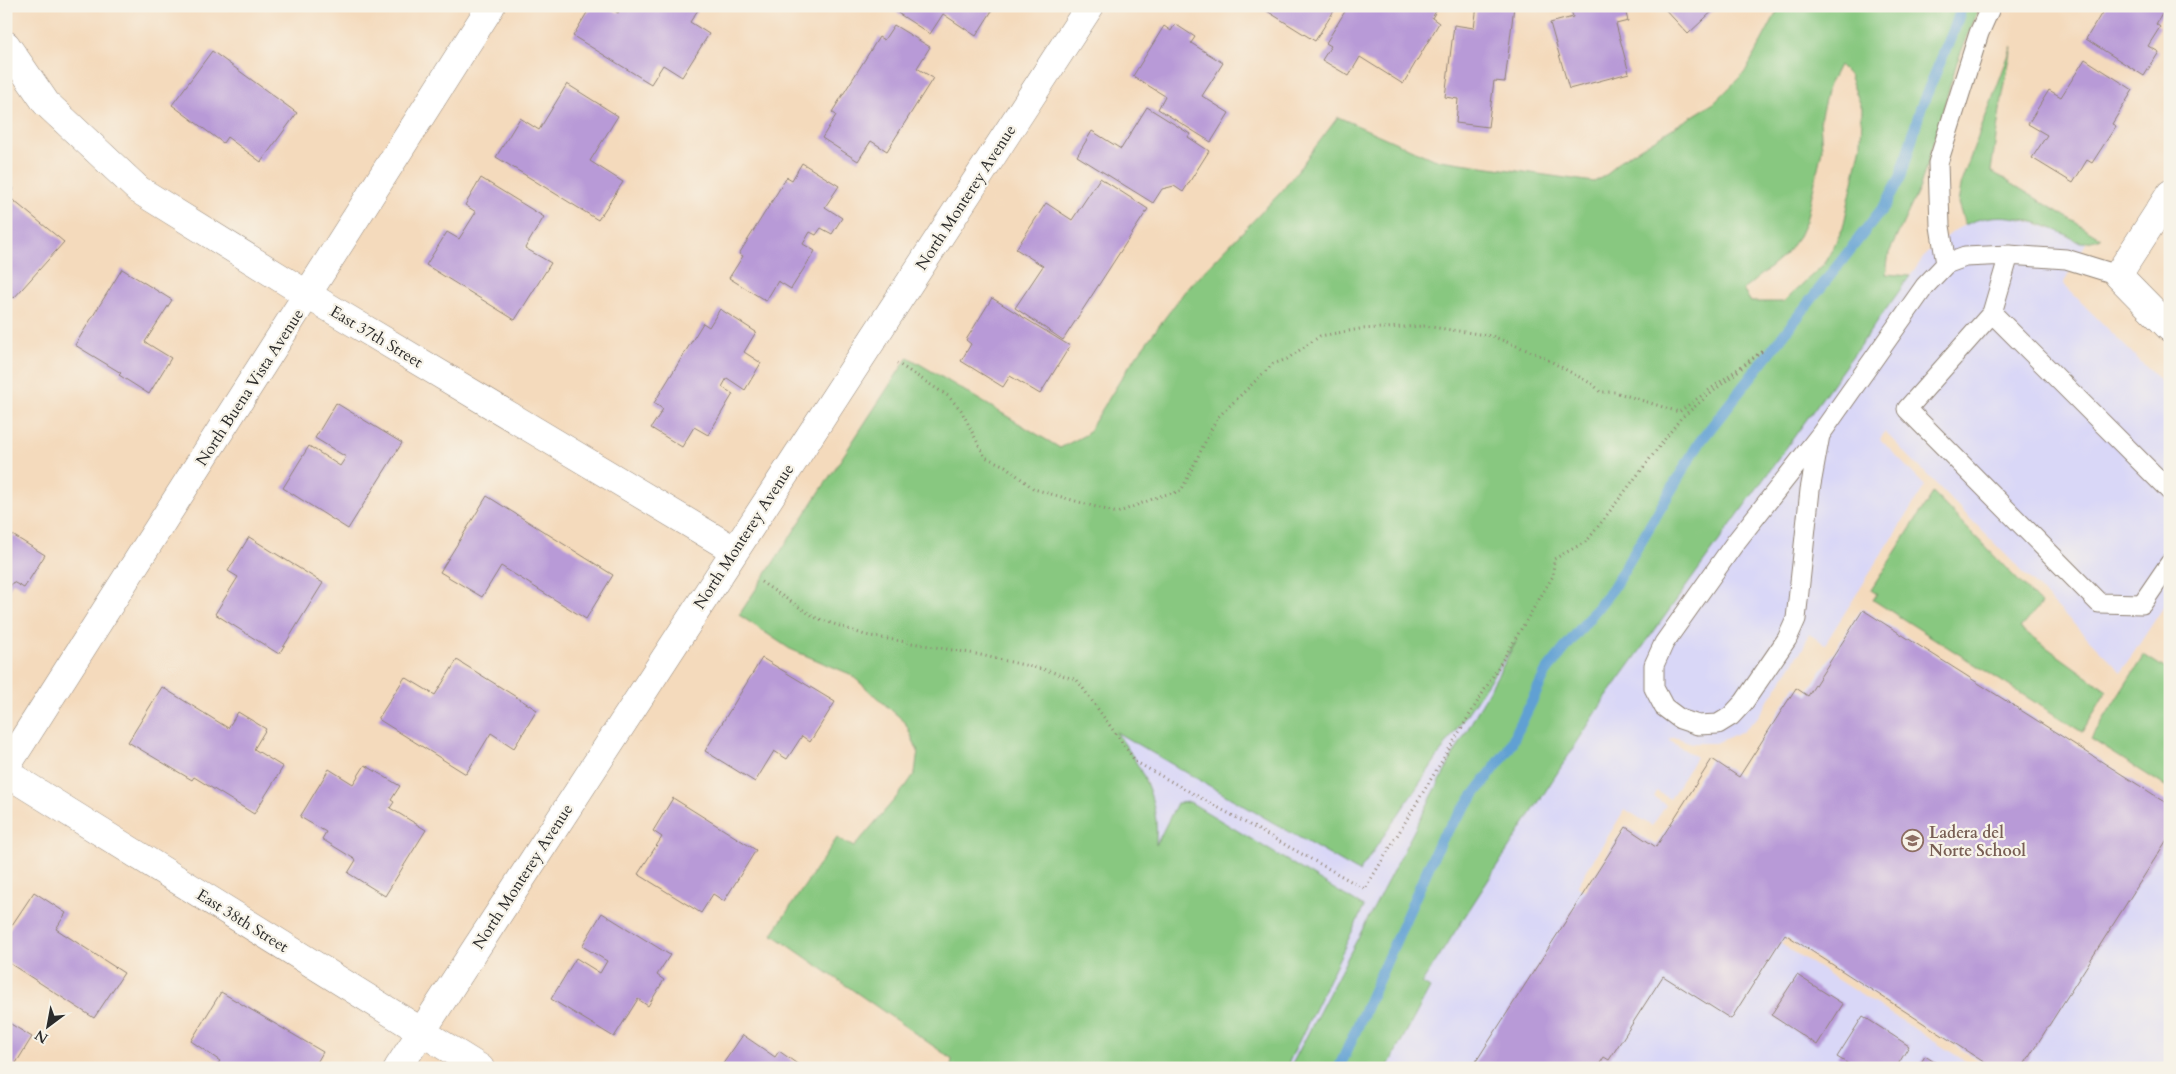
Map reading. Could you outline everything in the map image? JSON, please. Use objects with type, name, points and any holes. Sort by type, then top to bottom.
[{"type":"street","name":"North Buena Vista Avenue","points":[[6,767],[491,6]]},
{"type":"street","name":"North Monterey Avenue","points":[[398,1068],[1090,6]]},
{"type":"street","name":"East 37th Street","points":[[6,45],[46,103],[139,190],[308,295],[734,550]]},
{"type":"street","points":[[2170,194],[2118,276],[2170,328]]},
{"type":"street","name":"East 38th Street","points":[[6,773],[480,1068]]},
{"type":"lane","points":[[1946,264],[1940,226],[1938,164],[1979,33],[1991,6]]},
{"type":"lane","points":[[2009,255],[1992,312],[1907,409],[2099,603],[2142,604],[2170,563]]},
{"type":"lane","points":[[1820,435],[1810,490],[1796,619],[1787,638],[1744,702],[1731,716],[1718,724],[1698,725],[1680,719],[1664,707],[1654,688],[1654,665],[1664,643],[1735,543],[1820,435],[1925,286],[1946,264],[1965,257],[2009,255],[2066,259],[2118,276]]},
{"type":"lane","points":[[1992,312],[2170,491]]},
{"type":"path","points":[[761,582],[814,617],[865,635],[976,654],[1046,670],[1077,680],[1136,762],[1366,889],[1553,576],[1554,560],[1587,541],[1681,418],[1761,352],[1679,412],[1615,392],[1600,392],[1594,385],[1539,355],[1492,336],[1424,326],[1360,329],[1320,336],[1287,359],[1273,364],[1217,418],[1182,491],[1160,496],[1116,513],[1034,489],[1005,466],[984,457],[961,410],[948,396],[869,345]]},
{"type":"shaded area","points":[[2006,215],[2060,232],[2076,241],[2086,243],[2063,284],[2170,391],[2170,597],[2121,672],[1885,432],[1880,439],[1925,486],[1825,644],[1809,634],[1803,648],[1757,718],[1743,731],[1716,743],[1692,743],[1678,738],[1671,738],[1670,741],[1696,757],[1670,799],[1657,791],[1654,797],[1666,805],[1652,826],[1625,809],[1577,886],[1585,891],[1625,826],[1656,845],[1711,758],[1739,775],[1795,686],[1807,693],[1862,608],[2170,804],[2170,1057],[2163,1068],[1991,1068],[1785,938],[1781,944],[1976,1068],[1387,1068],[1430,988],[1422,983],[1603,702],[1926,254],[1955,230],[1977,219]]},
{"type":"shaded area","points":[[1520,635],[1455,752],[1290,1068],[1130,1068],[1109,939],[1125,903],[1147,783],[1136,762],[1115,731]]},
{"type":"green space","points":[[1780,6],[1980,6],[1957,62],[1920,187],[1889,253],[1886,274],[1910,276],[1603,702],[1422,983],[1430,988],[1387,1068],[1290,1068],[1455,752],[1516,642],[1359,872],[1116,732],[1135,760],[1153,802],[1156,817],[1156,845],[1177,803],[1190,802],[1364,907],[1286,1068],[951,1068],[952,1059],[772,934],[837,838],[854,847],[906,786],[915,773],[918,751],[905,722],[850,674],[790,649],[739,615],[908,357],[1060,448],[1087,434],[1129,366],[1185,291],[1282,191],[1338,117],[1433,159],[1594,182],[1609,173],[1619,161],[1714,103],[1745,72]],"holes":[[[1839,65],[1849,75],[1862,108],[1861,145],[1843,228],[1825,263],[1783,302],[1751,302],[1743,290],[1785,255],[1799,236],[1806,221],[1822,150],[1820,120],[1828,87]]]},
{"type":"green space","points":[[2012,46],[1991,171],[2101,238],[2082,242],[2035,222],[2011,217],[1988,217],[1965,225],[1958,203],[1962,180]]},
{"type":"green space","points":[[1933,493],[2041,604],[2020,628],[2107,691],[2082,732],[1873,600],[1877,594],[1871,590]]},
{"type":"green space","points":[[2144,655],[2166,669],[2170,663],[2170,789],[2091,739]]},
{"type":"building","points":[[591,6],[607,6],[618,13],[622,6],[692,6],[698,10],[690,22],[709,34],[682,77],[663,65],[651,84],[573,36]]},
{"type":"building","points":[[887,6],[995,6],[976,36],[943,14],[930,34]]},
{"type":"building","points":[[1259,6],[1337,6],[1315,41]]},
{"type":"building","points":[[1351,6],[1439,6],[1432,18],[1439,23],[1403,84],[1360,57],[1349,76],[1322,60],[1331,46],[1326,43],[1347,8],[1349,10]]},
{"type":"building","points":[[1477,6],[1514,6],[1505,82],[1494,81],[1488,127],[1456,123],[1458,99],[1445,97],[1454,25],[1474,28]]},
{"type":"building","points":[[1570,6],[1624,6],[1628,21],[1616,24],[1629,73],[1569,89],[1550,23],[1573,17]]},
{"type":"building","points":[[1662,6],[1718,6],[1688,34]]},
{"type":"building","points":[[2106,6],[2167,6],[2156,24],[2160,27],[2148,46],[2159,52],[2144,76],[2086,39]]},
{"type":"building","points":[[1175,24],[1195,37],[1191,43],[1223,63],[1202,96],[1229,113],[1211,142],[1158,109],[1165,96],[1133,76],[1164,26],[1171,31]]},
{"type":"building","points":[[894,25],[930,47],[917,68],[933,78],[887,151],[871,141],[858,161],[822,138],[836,115],[832,112],[879,37],[884,40]]},
{"type":"building","points":[[212,51],[297,113],[261,162],[227,137],[223,143],[172,105]]},
{"type":"building","points":[[2085,59],[2133,90],[2112,124],[2116,126],[2092,163],[2087,160],[2073,183],[2032,158],[2047,135],[2028,124],[2049,90],[2061,97]]},
{"type":"building","points":[[567,84],[618,116],[590,161],[623,182],[598,220],[496,157],[520,118],[539,130]]},
{"type":"building","points":[[1147,107],[1190,134],[1188,137],[1209,151],[1183,192],[1174,186],[1162,189],[1153,203],[1077,156],[1092,131],[1121,149]]},
{"type":"building","points":[[802,163],[839,186],[825,207],[842,218],[832,234],[821,228],[816,235],[810,232],[803,244],[815,251],[791,289],[778,281],[766,301],[729,278],[743,256],[739,254],[787,177],[792,180]]},
{"type":"building","points":[[481,178],[544,217],[525,248],[551,263],[515,320],[426,265],[447,232],[459,239],[476,212],[465,205]]},
{"type":"building","points":[[1100,178],[1148,209],[1063,340],[1015,308],[1043,266],[1016,249],[1046,203],[1072,220]]},
{"type":"building","points":[[6,181],[14,188],[8,196],[64,242],[14,298],[6,292]]},
{"type":"building","points":[[122,269],[172,300],[145,342],[171,358],[149,394],[119,375],[121,373],[75,345]]},
{"type":"building","points":[[992,298],[1070,346],[1040,394],[1010,376],[1003,387],[961,361],[971,344],[966,340]]},
{"type":"building","points":[[720,309],[756,332],[744,352],[761,363],[745,390],[727,378],[722,387],[733,394],[708,435],[694,427],[682,447],[651,428],[663,409],[654,403],[703,323],[709,327]]},
{"type":"building","points":[[336,403],[402,443],[348,529],[283,488],[309,446],[340,466],[346,457],[315,438]]},
{"type":"building","points":[[487,496],[613,575],[586,619],[501,566],[482,597],[440,572]]},
{"type":"building","points":[[6,531],[45,555],[24,588],[13,582],[6,593]]},
{"type":"building","points":[[249,537],[323,583],[279,654],[215,614],[238,577],[228,571]]},
{"type":"building","name":"Ladera del Norte School","points":[[1863,610],[2170,805],[2170,835],[2022,1068],[1993,1068],[1785,934],[1731,1019],[1663,976],[1609,1060],[1604,1057],[1597,1068],[1482,1068],[1475,1063],[1626,827],[1656,847],[1712,759],[1739,777],[1796,688],[1808,696]]},
{"type":"building","points":[[762,658],[835,702],[810,742],[802,736],[787,759],[774,751],[755,782],[705,751]]},
{"type":"building","points":[[457,660],[537,710],[514,748],[491,733],[466,774],[378,719],[405,677],[435,695]]},
{"type":"building","points":[[162,687],[228,728],[238,712],[266,729],[254,749],[283,767],[254,814],[194,777],[192,780],[128,742]]},
{"type":"building","points":[[365,765],[400,786],[391,800],[394,802],[390,808],[426,830],[385,896],[348,873],[356,860],[322,839],[326,832],[300,817],[329,769],[353,784]]},
{"type":"building","points":[[673,798],[756,850],[724,901],[713,894],[701,913],[638,874],[662,837],[653,831]]},
{"type":"building","points":[[34,892],[66,913],[56,929],[124,973],[94,1018],[6,961],[6,934]]},
{"type":"building","points":[[602,913],[670,955],[657,975],[664,980],[648,1006],[638,999],[614,1037],[551,999],[576,958],[600,973],[607,961],[582,946]]},
{"type":"building","points":[[1797,975],[1843,1004],[1817,1045],[1771,1015]]},
{"type":"building","points":[[221,992],[323,1052],[314,1068],[215,1068],[220,1061],[191,1041]]},
{"type":"building","points":[[1863,1016],[1909,1046],[1896,1068],[1855,1068],[1837,1057]]},
{"type":"building","points":[[6,1021],[32,1037],[13,1068],[6,1068]]},
{"type":"building","points":[[743,1035],[775,1057],[779,1051],[803,1068],[720,1068]]},
{"type":"building","points":[[1925,1056],[1944,1068],[1918,1068]]},
{"type":"waterway","points":[[1339,1068],[1441,839],[1508,750],[1546,672],[1613,588],[1699,443],[1886,204],[1901,176],[1921,107],[1962,6]]},
{"type":"place","name":"Ladera del Norte School","points":[[1913,841]]}]
